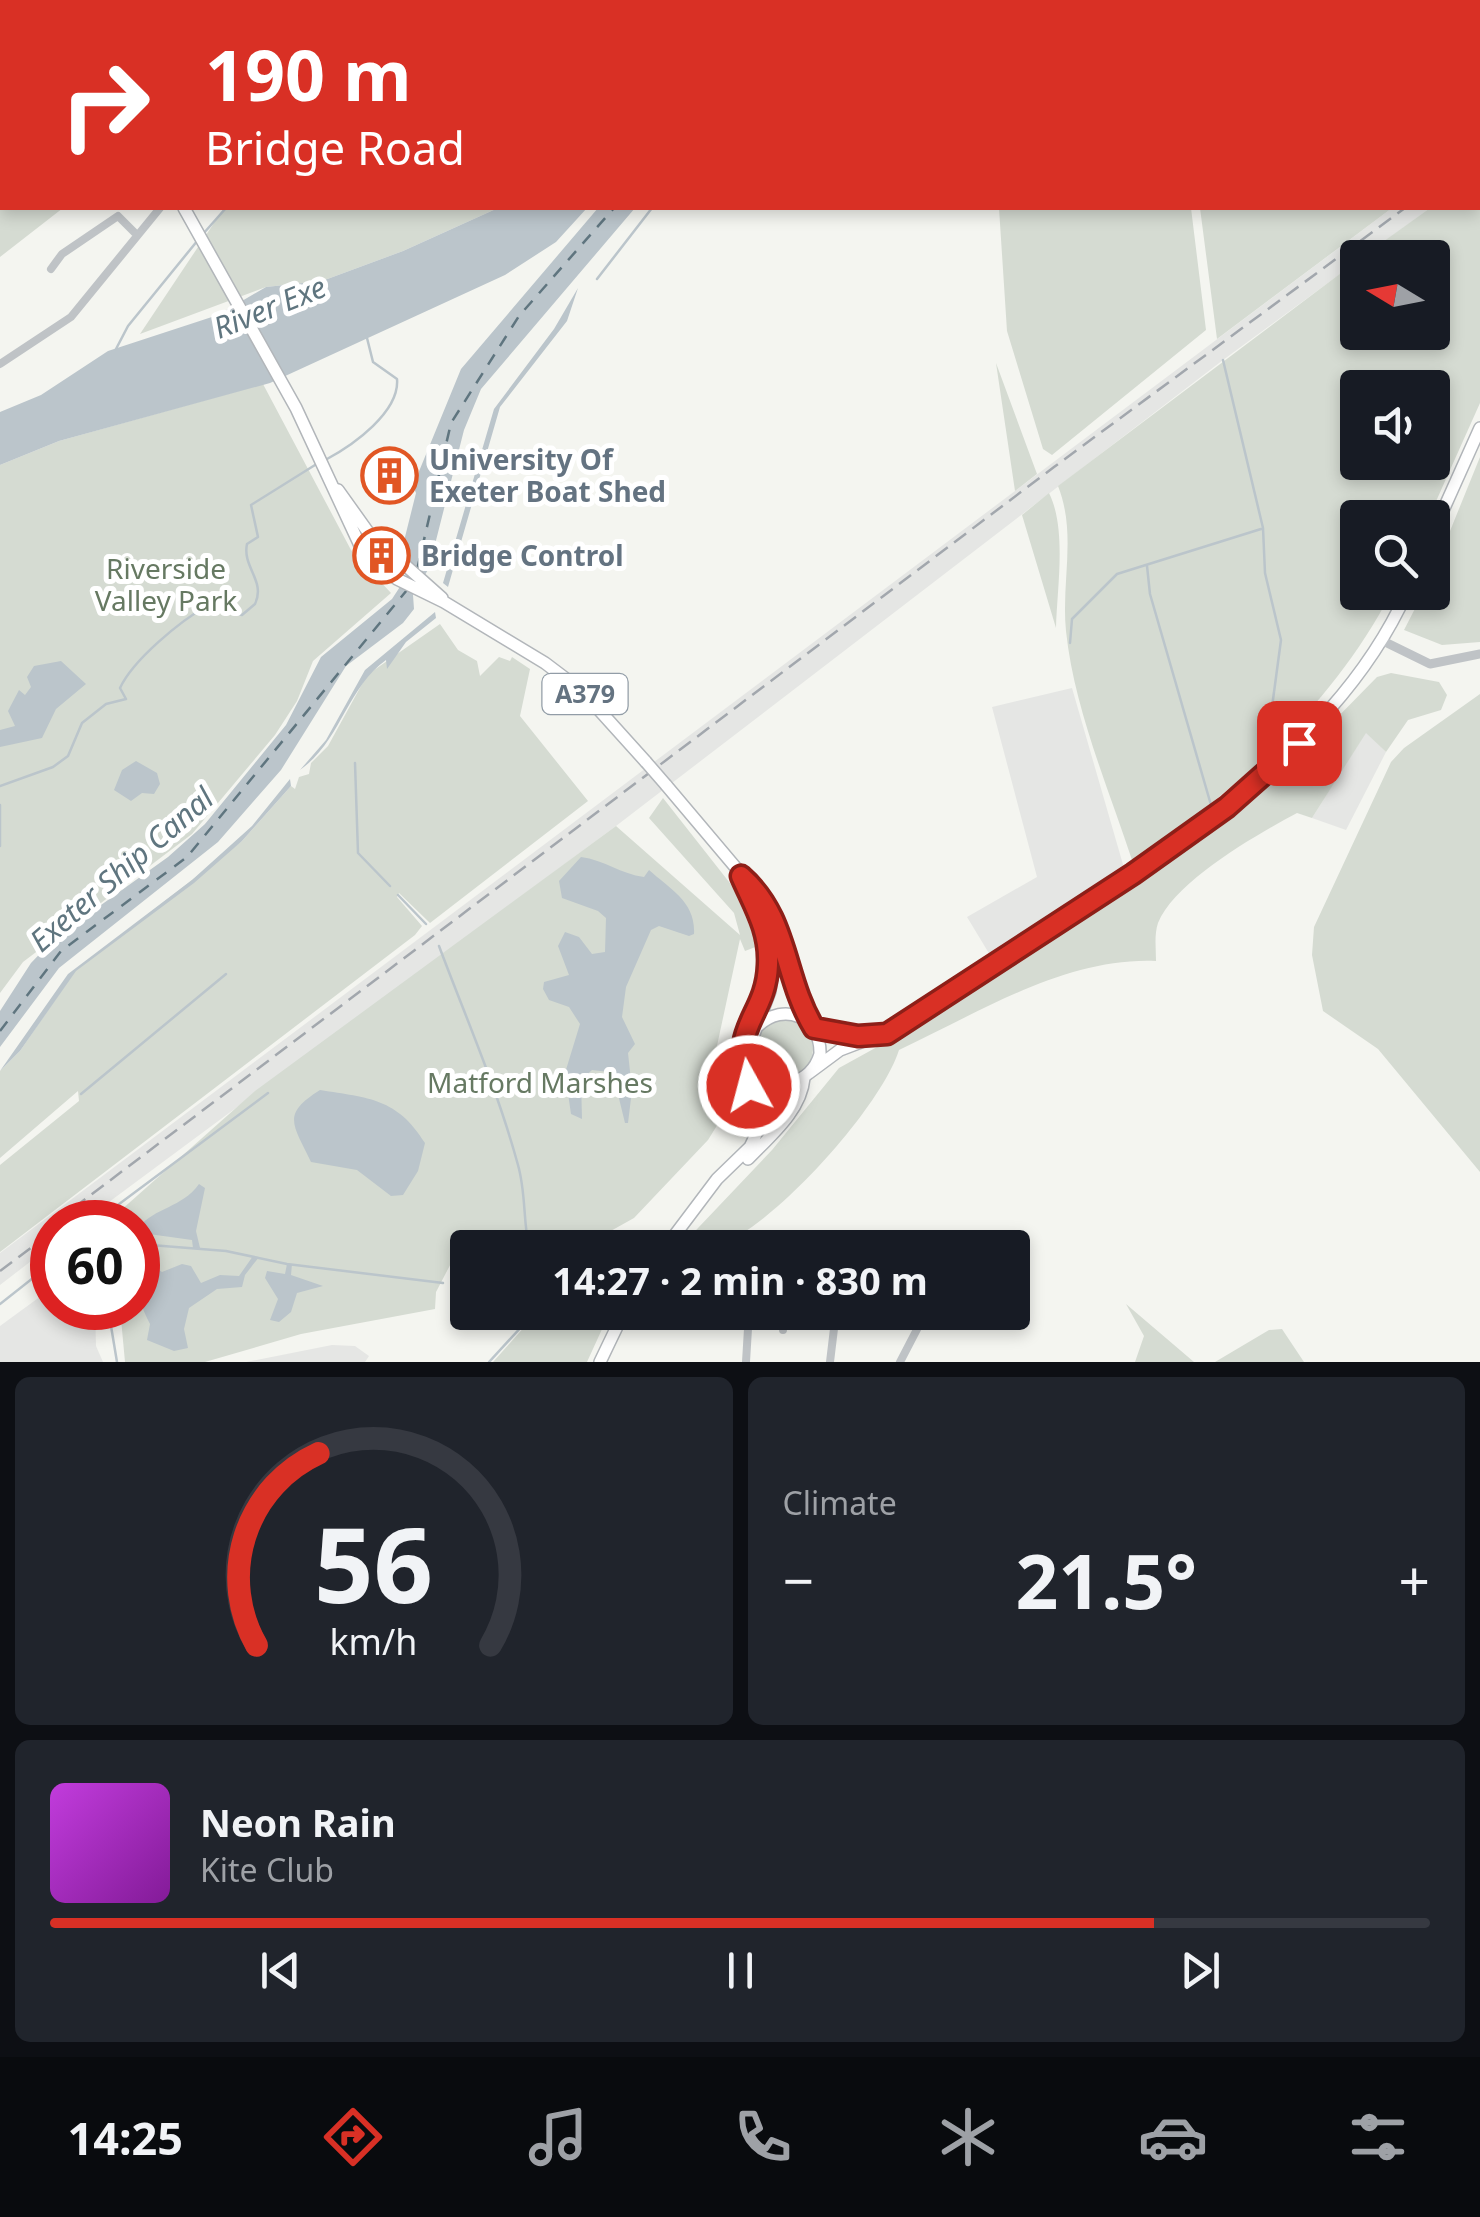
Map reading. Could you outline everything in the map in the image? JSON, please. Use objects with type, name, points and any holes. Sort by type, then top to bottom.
[{"type":"main road","name":"A379","points":[[189,215],[328,470],[344,518],[364,554],[397,580],[419,584]]},
{"type":"main road","points":[[1448,500],[1480,428]]},
{"type":"main road","name":"A379","points":[[334,486],[368,532],[419,584],[582,690],[758,891],[780,927],[820,1054],[787,1116],[705,1198]]},
{"type":"main road","name":"A379","points":[[807,1076],[840,1050],[887,1034],[1133,874],[1227,807],[1324,718],[1381,640],[1397,610]]},
{"type":"main road","name":"A379","points":[[679,1230],[750,1147],[760,1126],[754,1032],[773,975],[773,950],[741,876]]},
{"type":"main road","name":"A379","points":[[735,1161],[755,1122],[740,1047],[766,983],[767,935]]},
{"type":"main road","points":[[754,1032],[766,1019],[780,1013],[794,1014],[812,1026],[858,1036],[887,1034]]},
{"type":"main road","points":[[754,1063],[774,1081],[807,1076]]},
{"type":"main road","points":[[600,1362],[615,1330]]},
{"type":"street","points":[[0,364],[71,317],[158,210]]},
{"type":"street","points":[[52,268],[62,254],[117,212],[137,235]]},
{"type":"street","points":[[54,243],[62,254]]},
{"type":"street","points":[[1381,640],[1430,664],[1480,654]]},
{"type":"street","points":[[746,1362],[748,1330]]},
{"type":"street","points":[[830,1362],[834,1330]]},
{"type":"street","points":[[900,1362],[917,1330]]},
{"type":"shaded area","points":[[1389,210],[1427,210],[1386,240],[1349,240]]},
{"type":"shaded area","points":[[1340,247],[1340,274],[616,826],[112,1200],[71,1200]]},
{"type":"shaded area","points":[[1072,688],[1124,868],[990,955],[967,917],[1037,877],[992,707]]},
{"type":"shaded area","points":[[1366,732],[1386,752],[1346,830],[1312,818]]},
{"type":"shaded area","points":[[30,1230],[30,1262],[0,1285],[0,1253]]},
{"type":"shaded area","points":[[30,1304],[30,1330],[96,1330],[96,1346],[103,1362],[0,1362],[0,1326]]},
{"type":"shaded area","points":[[332,1345],[355,1346],[369,1356],[365,1362],[246,1362]]},
{"type":"green space","points":[[0,210],[60,210],[0,257]]},
{"type":"green space","points":[[223,210],[494,210],[403,251],[322,281],[266,287],[140,334]]},
{"type":"green space","points":[[999,210],[1191,210],[1206,330],[1052,455],[1043,449],[1007,331]]},
{"type":"green space","points":[[1200,210],[1389,210],[1349,240],[1340,240],[1340,247],[1217,339]]},
{"type":"green space","points":[[1427,210],[1480,210],[1480,403],[1450,470],[1450,370],[1340,370],[1340,480],[1446,480],[1437,500],[1340,500],[1340,610],[1381,610],[1341,672],[1279,743],[1209,805],[1132,860],[1093,747],[1070,660],[1065,613],[1067,522],[1058,486],[1340,274],[1340,350],[1450,350],[1450,240],[1386,240]]},
{"type":"green space","points":[[996,363],[1037,474],[1015,491]]},
{"type":"green space","name":"Riverside Valley Park","points":[[263,384],[351,550],[391,593],[313,661],[297,701],[275,735],[192,834],[23,962],[0,993],[0,465],[59,441]]},
{"type":"green space","points":[[1480,457],[1480,642],[1442,645],[1404,630],[1414,610],[1450,610],[1450,531]]},
{"type":"green space","points":[[1049,493],[1055,507],[1059,541],[1056,628],[1022,515]]},
{"type":"green space","points":[[440,624],[458,650],[477,661],[480,676],[499,657],[510,661],[512,657],[530,669],[520,716],[588,801],[430,923],[399,893],[397,897],[422,926],[415,935],[68,1200],[30,1200],[30,1229],[0,1252],[0,1165],[79,1101],[78,1091],[0,1158],[0,1071],[20,1051],[75,971],[242,841],[291,786],[295,789],[299,777],[309,774],[311,763],[328,746],[367,675]]},
{"type":"green space","points":[[1391,673],[1439,682],[1447,695],[1441,710],[1408,720],[1386,752],[1366,733],[1312,818],[1297,813],[1240,846],[1181,891],[1158,923],[1156,961],[1122,962],[1056,977],[899,1050],[871,1102],[849,1131],[769,1214],[747,1230],[696,1230],[772,1150],[839,1068],[906,1031],[1191,842],[1278,778],[1377,677]]},
{"type":"green space","points":[[1480,694],[1480,1172],[1378,1049],[1323,1011],[1312,955],[1314,927],[1391,762],[1404,748]]},
{"type":"green space","name":"Matford Marshes","points":[[663,798],[733,887],[758,946],[745,951],[740,939],[712,1069],[726,1111],[708,1140],[634,1218],[612,1230],[450,1230],[450,1265],[436,1292],[435,1309],[301,1334],[205,1362],[125,1362],[122,1330],[160,1330],[160,1200],[132,1200],[255,1091],[616,826],[740,935],[734,913],[649,818]]},
{"type":"green space","points":[[784,1020],[805,1028],[813,1049],[805,1070],[784,1078],[763,1070],[755,1049],[763,1028]]},
{"type":"green space","points":[[1126,1304],[1194,1362],[1135,1362],[1144,1336]]},
{"type":"green space","points":[[1282,1329],[1304,1362],[1215,1362],[1269,1330]]},
{"type":"green space","points":[[522,1330],[602,1330],[587,1362],[493,1362]]},
{"type":"water","name":"River Exe","points":[[494,210],[585,210],[556,242],[505,275],[270,383],[59,441],[0,465],[0,412],[41,395],[108,351],[218,315],[266,287],[322,281],[403,251]]},
{"type":"water","name":"Exeter Ship Canal","points":[[596,210],[633,210],[481,389],[464,430],[429,568],[413,595],[414,609],[403,623],[346,666],[281,770],[218,842],[59,968],[0,1047],[0,1011],[31,963],[55,938],[168,857],[205,824],[286,725],[321,657],[392,599],[407,576],[404,541],[416,493],[413,486],[461,369]]},
{"type":"water","points":[[578,288],[567,321],[500,407],[448,587],[443,583],[494,409],[554,329]]},
{"type":"water","points":[[435,612],[436,618],[406,642],[387,669],[386,660],[361,685],[325,745],[300,770],[326,740],[365,670]]},
{"type":"water","points":[[61,661],[86,684],[56,709],[42,738],[0,747],[0,730],[15,726],[8,711],[19,690],[25,695],[31,687],[27,677],[34,666]]},
{"type":"water","points":[[136,761],[157,773],[160,784],[154,794],[142,793],[131,801],[114,790],[122,770]]},
{"type":"water","points":[[290,779],[291,786],[242,841],[194,883],[76,971],[20,1051],[0,1071],[68,974],[192,880],[252,826]]},
{"type":"water","points":[[581,857],[644,877],[649,870],[680,897],[694,923],[694,934],[689,936],[659,926],[651,930],[626,987],[622,1017],[635,1044],[628,1053],[632,1090],[628,1123],[609,1072],[592,1070],[581,1080],[582,1119],[571,1114],[565,1073],[580,1024],[569,1007],[549,1000],[543,989],[544,982],[569,975],[558,946],[565,932],[579,937],[592,954],[605,952],[606,918],[598,911],[562,898],[559,881]]},
{"type":"water","points":[[320,1090],[380,1103],[414,1128],[425,1143],[418,1171],[403,1195],[391,1196],[357,1170],[311,1162],[296,1130],[295,1114]]},
{"type":"water","points":[[199,1184],[205,1188],[196,1231],[200,1248],[193,1248],[192,1240],[160,1236],[160,1212]]},
{"type":"water","points":[[253,1256],[259,1257],[245,1275],[242,1287],[217,1289],[189,1308],[184,1329],[188,1348],[174,1351],[147,1340],[149,1330],[160,1330],[160,1271],[182,1264],[191,1266],[201,1283],[220,1275],[239,1276]]},
{"type":"water","points":[[287,1264],[292,1264],[291,1275],[323,1286],[297,1293],[291,1312],[279,1322],[270,1320],[278,1299],[265,1278],[267,1271],[285,1274]]},
{"type":"waterway","points":[[203,234],[224,210]]},
{"type":"waterway","points":[[597,279],[650,210]]},
{"type":"waterway","points":[[116,349],[128,326],[198,240]]},
{"type":"waterway","points":[[327,459],[373,426],[396,391],[397,379],[373,362],[367,338]]},
{"type":"waterway","points":[[1223,360],[1263,528],[1265,573],[1281,640],[1272,707],[1277,744]]},
{"type":"waterway","points":[[0,786],[53,767],[68,756],[82,723],[106,704],[126,699],[120,688],[126,677],[184,621],[207,606],[242,615],[255,604],[258,588],[246,552],[247,544],[258,537],[251,505],[315,465]]},
{"type":"waterway","points":[[1070,643],[1072,619],[1117,574],[1261,529]]},
{"type":"waterway","points":[[1147,566],[1150,594],[1211,805]]},
{"type":"waterway","points":[[355,763],[358,853],[390,886]]},
{"type":"waterway","points":[[0,805],[0,846]]},
{"type":"waterway","points":[[398,895],[426,924]]},
{"type":"waterway","points":[[439,946],[510,1137],[521,1175],[527,1230]]},
{"type":"waterway","points":[[81,1094],[226,974]]},
{"type":"waterway","points":[[125,1200],[268,1093]]},
{"type":"waterway","points":[[160,1246],[226,1251],[287,1264],[443,1283]]},
{"type":"waterway","points":[[0,1304],[30,1280]]},
{"type":"waterway","points":[[112,1330],[117,1362]]},
{"type":"waterway","points":[[489,1362],[518,1330]]},
{"type":"ferry route","points":[[417,570],[451,423],[519,316],[612,210]]},
{"type":"ferry route","points":[[0,1031],[61,951],[187,857],[407,590]]},
{"type":"railway","points":[[84,1200],[1054,467],[1402,210]]},
{"type":"railway","points":[[0,1271],[30,1248]]},
{"type":"place","name":"University Of Exeter Boat Shed","points":[[390,476]]},
{"type":"place","name":"Bridge Control","points":[[382,556]]},
{"type":"route","points":[[749,1086],[740,1047],[763,991],[768,959],[762,919],[741,876],[758,891],[775,918],[814,1028],[858,1036],[887,1034],[1133,874],[1227,807],[1299,743]]}]
